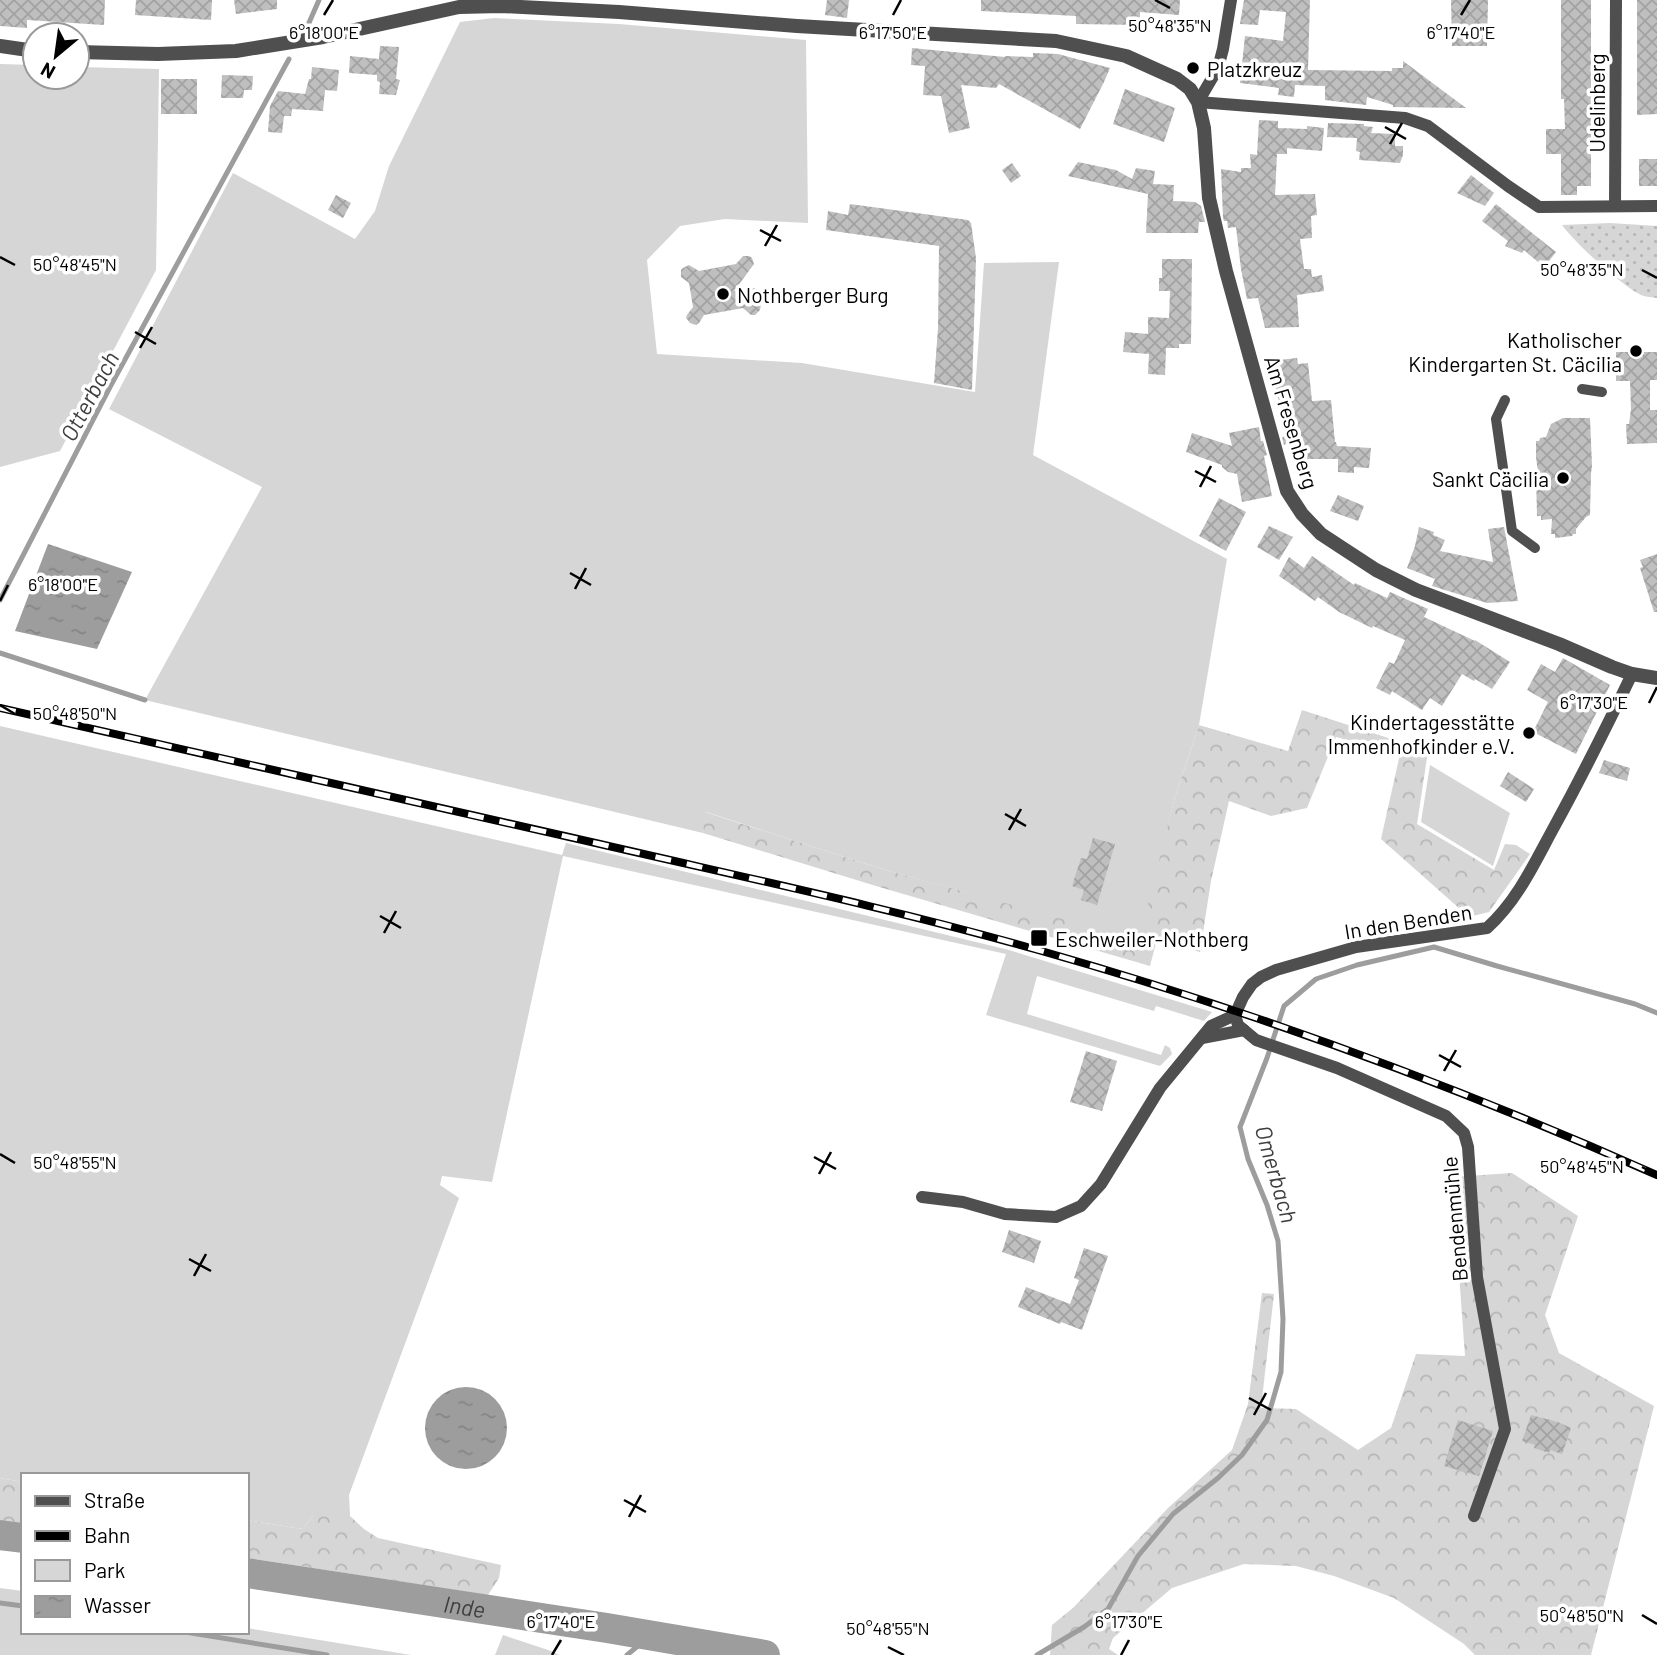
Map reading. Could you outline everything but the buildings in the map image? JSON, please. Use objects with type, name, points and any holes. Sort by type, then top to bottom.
[{"type":"street","points":[[1198,102],[1218,68],[1231,0]]},
{"type":"street","name":"Udelinberg","points":[[1615,0],[1615,206]]},
{"type":"street","points":[[91,52],[158,54],[236,51],[323,37],[459,7],[502,3],[797,26],[1056,41],[1126,56],[1177,79],[1190,89],[1198,102]]},
{"type":"street","points":[[0,46],[21,49]]},
{"type":"street","points":[[1198,102],[1405,118],[1427,126],[1539,207],[1657,206]]},
{"type":"street","name":"Am Fresenberg","points":[[1198,102],[1209,198],[1226,271],[1287,491],[1303,514],[1321,534],[1376,570],[1416,590],[1632,674],[1657,678]]},
{"type":"street","points":[[1582,389],[1607,392]]},
{"type":"street","points":[[1505,400],[1496,419],[1512,531],[1535,548]]},
{"type":"street","name":"In den Benden","points":[[922,1196],[963,1202],[1005,1214],[1056,1217],[1081,1206],[1101,1184],[1160,1088],[1193,1046],[1211,1026],[1235,1015],[1243,997],[1261,977],[1276,970],[1356,947],[1487,928],[1501,915],[1525,880],[1596,750],[1632,674]]},
{"type":"street","name":"Bendenmühle","points":[[1235,1015],[1238,1025],[1256,1040],[1337,1068],[1446,1116],[1464,1133],[1468,1147],[1477,1277],[1505,1429],[1474,1516]]},
{"type":"street","points":[[1202,1038],[1244,1031]]},
{"type":"green space","points":[[494,18],[619,24],[806,40],[808,223],[725,219],[680,226],[647,260],[657,354],[802,363],[975,392],[984,263],[1059,262],[1033,455],[1227,559],[1199,725],[1175,797],[1140,941],[882,869],[706,812],[703,833],[145,700],[262,487],[109,409],[233,173],[355,239],[375,211],[389,166],[460,22]]},
{"type":"green space","points":[[0,64],[21,65],[21,91],[91,91],[91,67],[159,69],[156,270],[60,451],[0,467]]},
{"type":"green space","points":[[1610,223],[1657,226],[1657,298],[1641,295],[1622,282],[1588,253],[1562,225]]},
{"type":"green space","points":[[1302,710],[1428,751],[1417,824],[1494,870],[1505,844],[1516,845],[1530,854],[1489,912],[1469,917],[1381,839],[1400,754],[1336,737],[1307,808],[1271,816],[1229,801],[1211,881],[1200,952],[1157,939],[1150,966],[703,833],[705,812],[882,869],[1139,940],[1175,797],[1199,725],[1288,751]]},
{"type":"green space","points":[[0,726],[562,855],[566,843],[1009,950],[1212,1012],[1204,1021],[1156,1006],[1154,1011],[1037,976],[1027,1014],[1161,1055],[1165,1045],[1170,1048],[1172,1054],[1160,1066],[986,1015],[1006,954],[563,856],[492,1182],[442,1176],[440,1185],[459,1198],[349,1495],[350,1516],[313,1516],[302,1529],[248,1520],[248,1473],[21,1473],[21,1482],[0,1478]]},
{"type":"green space","points":[[1430,765],[1510,813],[1493,866],[1421,822]]},
{"type":"green space","points":[[1512,1173],[1578,1216],[1545,1315],[1559,1353],[1654,1406],[1591,1655],[1475,1655],[1464,1644],[1394,1598],[1334,1576],[1296,1566],[1244,1564],[1172,1588],[1113,1638],[1109,1649],[1118,1655],[1050,1655],[1052,1625],[1074,1607],[1168,1508],[1232,1450],[1248,1404],[1262,1293],[1274,1294],[1261,1408],[1296,1409],[1358,1450],[1391,1428],[1416,1354],[1465,1356],[1452,1177]]},
{"type":"green space","points":[[0,1478],[21,1482],[21,1524],[0,1521]]},
{"type":"green space","points":[[313,1516],[350,1516],[378,1538],[501,1565],[499,1578],[488,1595],[248,1558],[248,1520],[302,1529]]},
{"type":"green space","points":[[0,1588],[21,1591],[21,1634],[248,1634],[248,1628],[411,1655],[0,1655]]},
{"type":"green space","points":[[503,1635],[551,1651],[559,1655],[495,1655]]},
{"type":"water","points":[[48,544],[132,572],[97,649],[15,631]]},
{"type":"water","points":[[466,1387],[482,1390],[495,1399],[504,1412],[507,1428],[504,1444],[495,1457],[482,1466],[466,1469],[450,1466],[437,1457],[428,1444],[425,1428],[428,1412],[437,1399],[450,1390]]},
{"type":"waterway","name":"Otterbach","points":[[308,25],[319,0]]},
{"type":"waterway","name":"Otterbach","points":[[0,600],[110,387],[289,59]]},
{"type":"waterway","points":[[0,653],[145,700]]},
{"type":"waterway","name":"Omerbach","points":[[1037,1655],[1108,1609],[1138,1556],[1173,1514],[1242,1455],[1267,1420],[1281,1372],[1283,1319],[1278,1241],[1248,1159],[1240,1127],[1284,1006],[1316,979],[1357,965],[1434,947],[1635,1004],[1657,1013]]},
{"type":"waterway","name":"Inde","points":[[0,1535],[21,1538]]},
{"type":"waterway","name":"Inde","points":[[248,1573],[765,1655]]},
{"type":"waterway","points":[[0,1603],[21,1606]]},
{"type":"waterway","points":[[197,1634],[327,1655]]},
{"type":"waterway","points":[[627,1655],[650,1636]]},
{"type":"railway","points":[[0,708],[820,894],[1038,950],[1196,998],[1352,1052],[1505,1111],[1657,1175]]},
{"type":"place","name":"Platzkreuz","points":[[1193,68]]},
{"type":"place","name":"Nothberger Burg","points":[[723,294]]},
{"type":"place","name":"Katholischer Kindergarten St. Cäcilia","points":[[1636,351]]},
{"type":"place","name":"Sankt Cäcilia","points":[[1563,478]]},
{"type":"place","name":"Kindertagesstätte Immenhofkinder e.V.","points":[[1529,733]]},
{"type":"place","name":"Eschweiler-Nothberg","points":[[1039,938]]}]
